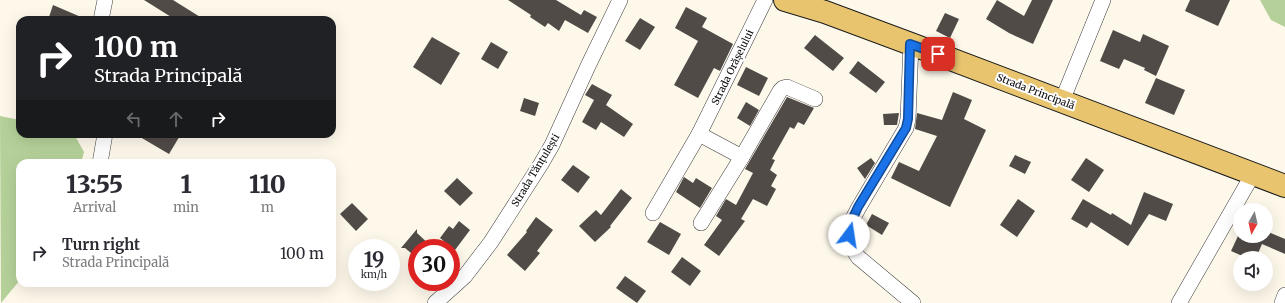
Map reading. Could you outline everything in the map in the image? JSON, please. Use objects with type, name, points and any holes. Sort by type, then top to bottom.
[{"type":"main road","name":"Strada Principală","points":[[785,0],[825,12],[1285,186]]},
{"type":"street","points":[[102,16],[105,0]]},
{"type":"street","name":"Strada Tănțulești","points":[[435,303],[465,276],[491,242],[541,164],[552,145],[620,0]]},
{"type":"street","name":"Strada Orășelului","points":[[653,214],[700,134],[765,0]]},
{"type":"street","points":[[1062,101],[1103,0]]},
{"type":"street","points":[[910,44],[908,119],[906,128],[858,207],[851,222],[849,235],[851,246],[858,257],[913,303]]},
{"type":"street","points":[[701,223],[783,88],[787,87],[815,99]]},
{"type":"street","points":[[700,134],[742,156]]},
{"type":"street","points":[[101,159],[104,138]]},
{"type":"street","points":[[1179,303],[1253,174]]},
{"type":"street","points":[[1282,303],[1285,295]]},
{"type":"green space","points":[[1260,0],[1285,0],[1285,27],[1271,20]]},
{"type":"green space","points":[[0,116],[16,119],[16,138],[76,138],[84,152],[82,159],[16,159],[16,285],[1,303]]},
{"type":"building","points":[[144,0],[173,0],[199,16],[170,16]]},
{"type":"building","points":[[508,0],[556,0],[581,15],[584,10],[597,17],[588,33],[565,20],[559,31],[548,23],[545,27],[530,17],[531,15]]},
{"type":"building","points":[[997,0],[1024,16],[1032,0],[1053,0],[1033,44],[1009,33],[986,19]]},
{"type":"building","points":[[1190,0],[1230,0],[1218,26],[1185,11]]},
{"type":"building","points":[[53,5],[79,16],[49,16]]},
{"type":"building","points":[[686,7],[707,18],[702,27],[733,44],[720,71],[714,68],[698,98],[674,85],[698,41],[675,28]]},
{"type":"building","points":[[945,13],[959,19],[950,38],[936,31]]},
{"type":"building","points":[[640,18],[655,27],[640,50],[625,41]]},
{"type":"building","points":[[1113,30],[1140,42],[1143,34],[1169,46],[1156,76],[1144,70],[1145,68],[1124,59],[1119,69],[1100,61]]},
{"type":"building","points":[[815,35],[844,58],[833,71],[804,48]]},
{"type":"building","points":[[432,37],[460,53],[441,85],[413,67]]},
{"type":"building","points":[[491,42],[508,52],[498,69],[481,59]]},
{"type":"building","points":[[858,61],[885,82],[876,93],[849,73]]},
{"type":"building","points":[[746,67],[768,78],[759,96],[737,85]]},
{"type":"building","points":[[1156,78],[1185,90],[1174,115],[1145,103]]},
{"type":"building","points":[[592,84],[612,95],[606,105],[633,124],[624,137],[601,122],[596,130],[582,122],[594,100],[585,95]]},
{"type":"building","points":[[953,92],[972,100],[964,119],[986,130],[950,207],[891,178],[899,162],[919,171],[937,136],[915,129],[917,113],[942,120]]},
{"type":"building","points":[[787,97],[814,108],[804,125],[798,122],[794,129],[790,127],[772,159],[775,160],[770,170],[777,175],[771,186],[776,189],[767,206],[753,199],[741,219],[745,221],[719,256],[704,245],[722,220],[716,216],[726,199],[736,205],[753,173],[745,169]]},
{"type":"building","points":[[524,98],[539,103],[535,116],[520,111]]},
{"type":"building","points":[[746,102],[759,110],[750,126],[737,118]]},
{"type":"building","points":[[899,113],[897,125],[884,125],[883,114]]},
{"type":"building","points":[[142,138],[179,138],[169,154]]},
{"type":"building","points":[[1015,155],[1031,162],[1025,174],[1009,166]]},
{"type":"building","points":[[871,158],[875,163],[865,179],[857,168]]},
{"type":"building","points":[[1086,158],[1104,170],[1089,192],[1071,180]]},
{"type":"building","points":[[573,165],[590,177],[578,193],[561,180]]},
{"type":"building","points":[[684,177],[693,183],[696,178],[712,188],[700,208],[676,192]]},
{"type":"building","points":[[457,178],[473,193],[460,206],[444,191]]},
{"type":"building","points":[[621,189],[632,198],[610,226],[611,227],[595,242],[579,226],[596,210],[601,215]]},
{"type":"building","points":[[1144,192],[1173,204],[1166,221],[1149,214],[1128,246],[1091,222],[1087,228],[1071,219],[1083,199],[1111,215],[1112,213],[1131,225]]},
{"type":"building","points":[[1018,199],[1035,211],[1017,237],[1000,225]]},
{"type":"building","points":[[352,203],[368,219],[356,231],[340,214]]},
{"type":"building","points":[[872,214],[889,223],[882,235],[866,225]]},
{"type":"building","points":[[536,217],[553,230],[537,251],[540,253],[525,271],[507,255],[527,232],[526,231]]},
{"type":"building","points":[[459,221],[470,230],[460,243],[460,239],[440,238],[449,226],[453,229]]},
{"type":"building","points":[[660,222],[681,234],[669,255],[647,242]]},
{"type":"building","points":[[417,229],[417,233],[423,239],[409,239]]},
{"type":"building","points":[[1273,234],[1285,239],[1285,254],[1262,244],[1259,251],[1231,251],[1235,243],[1273,243]]},
{"type":"building","points":[[408,240],[408,250],[405,248],[401,248]]},
{"type":"building","points":[[682,257],[701,271],[690,286],[671,272]]},
{"type":"building","points":[[625,276],[646,291],[637,303],[616,288]]},
{"type":"route","points":[[849,235],[851,222],[858,207],[906,128],[908,119],[910,44],[938,54]]}]
